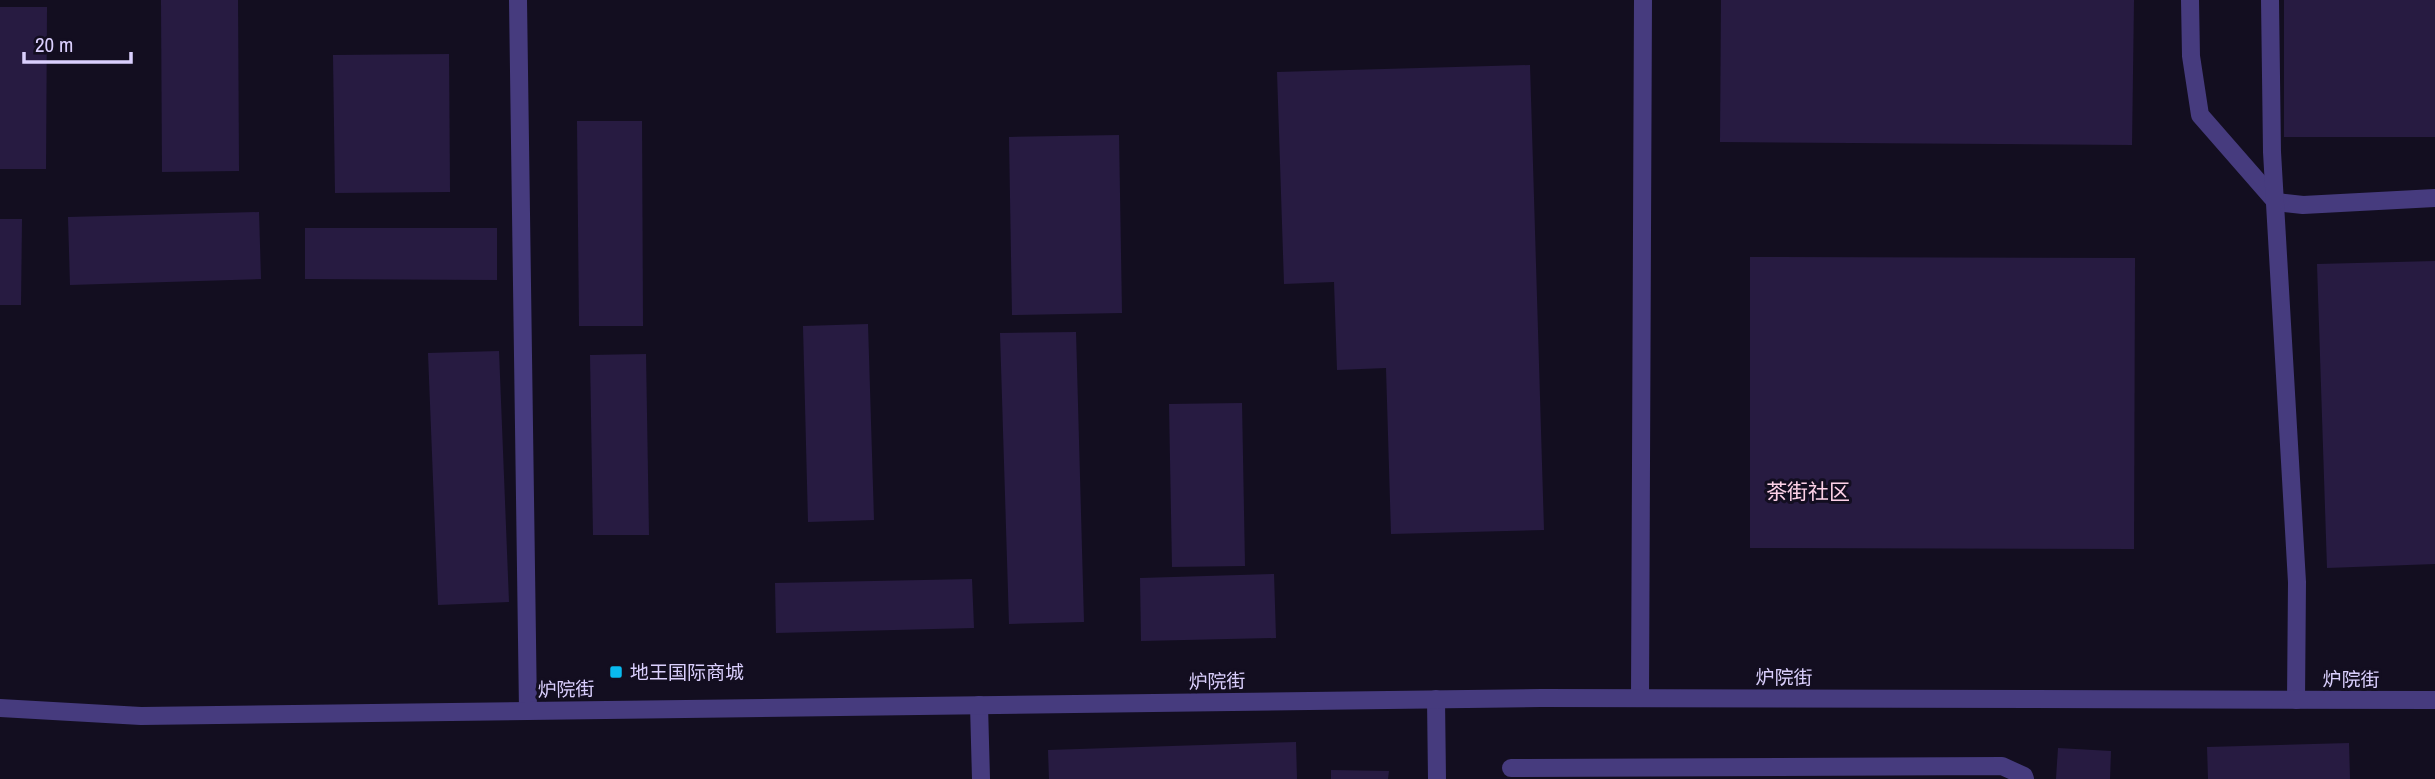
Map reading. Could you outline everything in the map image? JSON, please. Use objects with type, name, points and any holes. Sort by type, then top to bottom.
[{"type":"street","points":[[518,0],[528,711]]},
{"type":"street","points":[[1640,698],[1643,0]]},
{"type":"street","points":[[2190,0],[2191,56],[2200,115],[2276,202],[2303,205],[2435,198]]},
{"type":"street","points":[[2270,0],[2272,152],[2297,582],[2296,700]]},
{"type":"street","points":[[1436,699],[1437,779]]},
{"type":"street","name":"炉院街","points":[[0,708],[141,716],[1436,699],[2435,700]]},
{"type":"street","points":[[979,705],[981,779]]},
{"type":"street","points":[[1511,768],[2002,766],[2024,776],[2025,779]]},
{"type":"building","points":[[161,0],[238,0],[239,171],[162,172]]},
{"type":"building","points":[[1721,0],[2134,0],[2132,145],[1720,142]]},
{"type":"building","points":[[2284,0],[2435,0],[2435,137],[2284,137]]},
{"type":"building","points":[[0,7],[47,7],[46,169],[0,169]]},
{"type":"building","points":[[449,54],[450,192],[335,193],[333,55]]},
{"type":"building","points":[[1530,65],[1544,530],[1391,534],[1386,368],[1337,370],[1334,282],[1284,284],[1277,72]]},
{"type":"building","points":[[577,121],[642,121],[643,326],[579,326]]},
{"type":"building","points":[[1119,135],[1122,313],[1012,315],[1009,137]]},
{"type":"building","points":[[259,212],[261,279],[70,285],[68,217]]},
{"type":"building","points":[[0,219],[22,219],[21,305],[0,305]]},
{"type":"building","points":[[305,228],[497,228],[497,280],[305,279]]},
{"type":"building","points":[[1750,257],[2135,258],[2134,549],[1750,548]]},
{"type":"building","points":[[2435,261],[2435,564],[2327,568],[2317,264]]},
{"type":"building","points":[[868,324],[874,520],[808,522],[803,326]]},
{"type":"building","points":[[1076,332],[1084,622],[1009,624],[1000,333]]},
{"type":"building","points":[[499,351],[509,602],[438,605],[428,353]]},
{"type":"building","points":[[646,354],[649,535],[593,535],[590,355]]},
{"type":"building","points":[[1242,403],[1245,566],[1172,567],[1169,404]]},
{"type":"building","points":[[1274,574],[1276,638],[1141,641],[1140,578]]},
{"type":"building","points":[[972,579],[974,628],[776,633],[775,583]]},
{"type":"building","points":[[1296,742],[1297,779],[1049,779],[1048,750]]},
{"type":"building","points":[[2349,743],[2350,779],[2208,779],[2207,747]]},
{"type":"building","points":[[2058,748],[2111,751],[2110,779],[2056,779]]},
{"type":"building","points":[[1331,770],[1389,771],[1388,779],[1331,779]]},
{"type":"place","name":"地王国际商城","points":[[616,672]]},
{"type":"district","name":"茶街社区","points":[[1808,492]]}]
